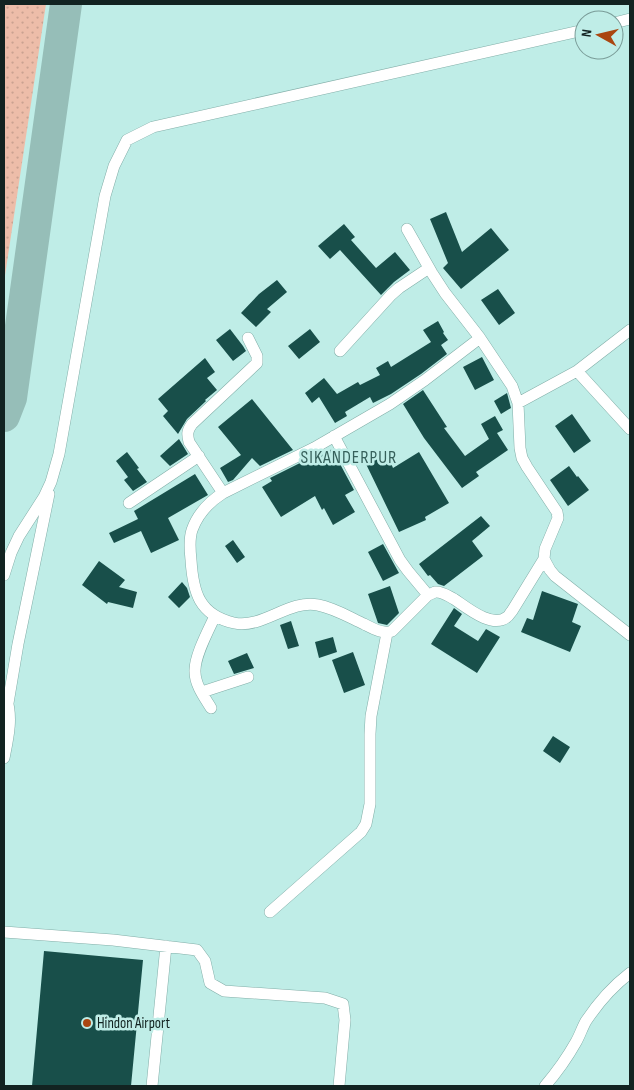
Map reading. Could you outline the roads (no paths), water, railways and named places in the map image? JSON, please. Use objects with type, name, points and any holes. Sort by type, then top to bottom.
[{"type":"street","points":[[8,703],[51,482],[59,454],[106,196],[114,166],[127,140],[153,127],[574,32]]},
{"type":"street","points":[[407,229],[446,294],[480,338],[512,386],[518,402],[522,458],[557,512],[558,518],[545,549],[544,559],[512,611],[506,618],[500,620],[483,618],[442,592],[428,595],[392,631],[387,633],[317,605],[304,605],[252,623],[242,624],[214,616],[206,609],[198,599],[194,586],[190,541],[191,532],[200,514],[213,500],[223,493],[314,448],[407,393],[480,338]]},
{"type":"street","points":[[340,351],[391,295],[429,268]]},
{"type":"street","points":[[518,402],[577,371],[630,330]]},
{"type":"street","points":[[223,493],[189,442],[187,435],[188,429],[257,362],[257,356],[248,338]]},
{"type":"street","points":[[577,371],[630,429]]},
{"type":"street","points":[[334,436],[400,560],[428,595]]},
{"type":"street","points":[[129,504],[199,456]]},
{"type":"street","points":[[4,576],[11,552],[19,536],[44,497],[51,482]]},
{"type":"street","points":[[544,559],[555,576],[630,634]]},
{"type":"street","points":[[211,708],[197,682],[195,673],[196,660],[214,616]]},
{"type":"street","points":[[270,912],[361,832],[366,824],[370,804],[371,716],[387,633]]},
{"type":"street","points":[[202,692],[248,677]]},
{"type":"street","points":[[4,691],[10,717],[4,758]]},
{"type":"street","points":[[4,932],[113,940],[198,950],[205,961],[210,983],[224,991],[325,998],[343,1004],[345,1020],[339,1086]]},
{"type":"street","points":[[152,1086],[166,946]]},
{"type":"street","points":[[545,1086],[558,1071],[585,1023],[599,1003],[630,973]]},
{"type":"place","name":"Hindon Airport","points":[[87,1023]]},
{"type":"district","name":"SIKANDERPUR","points":[[349,457]]}]
